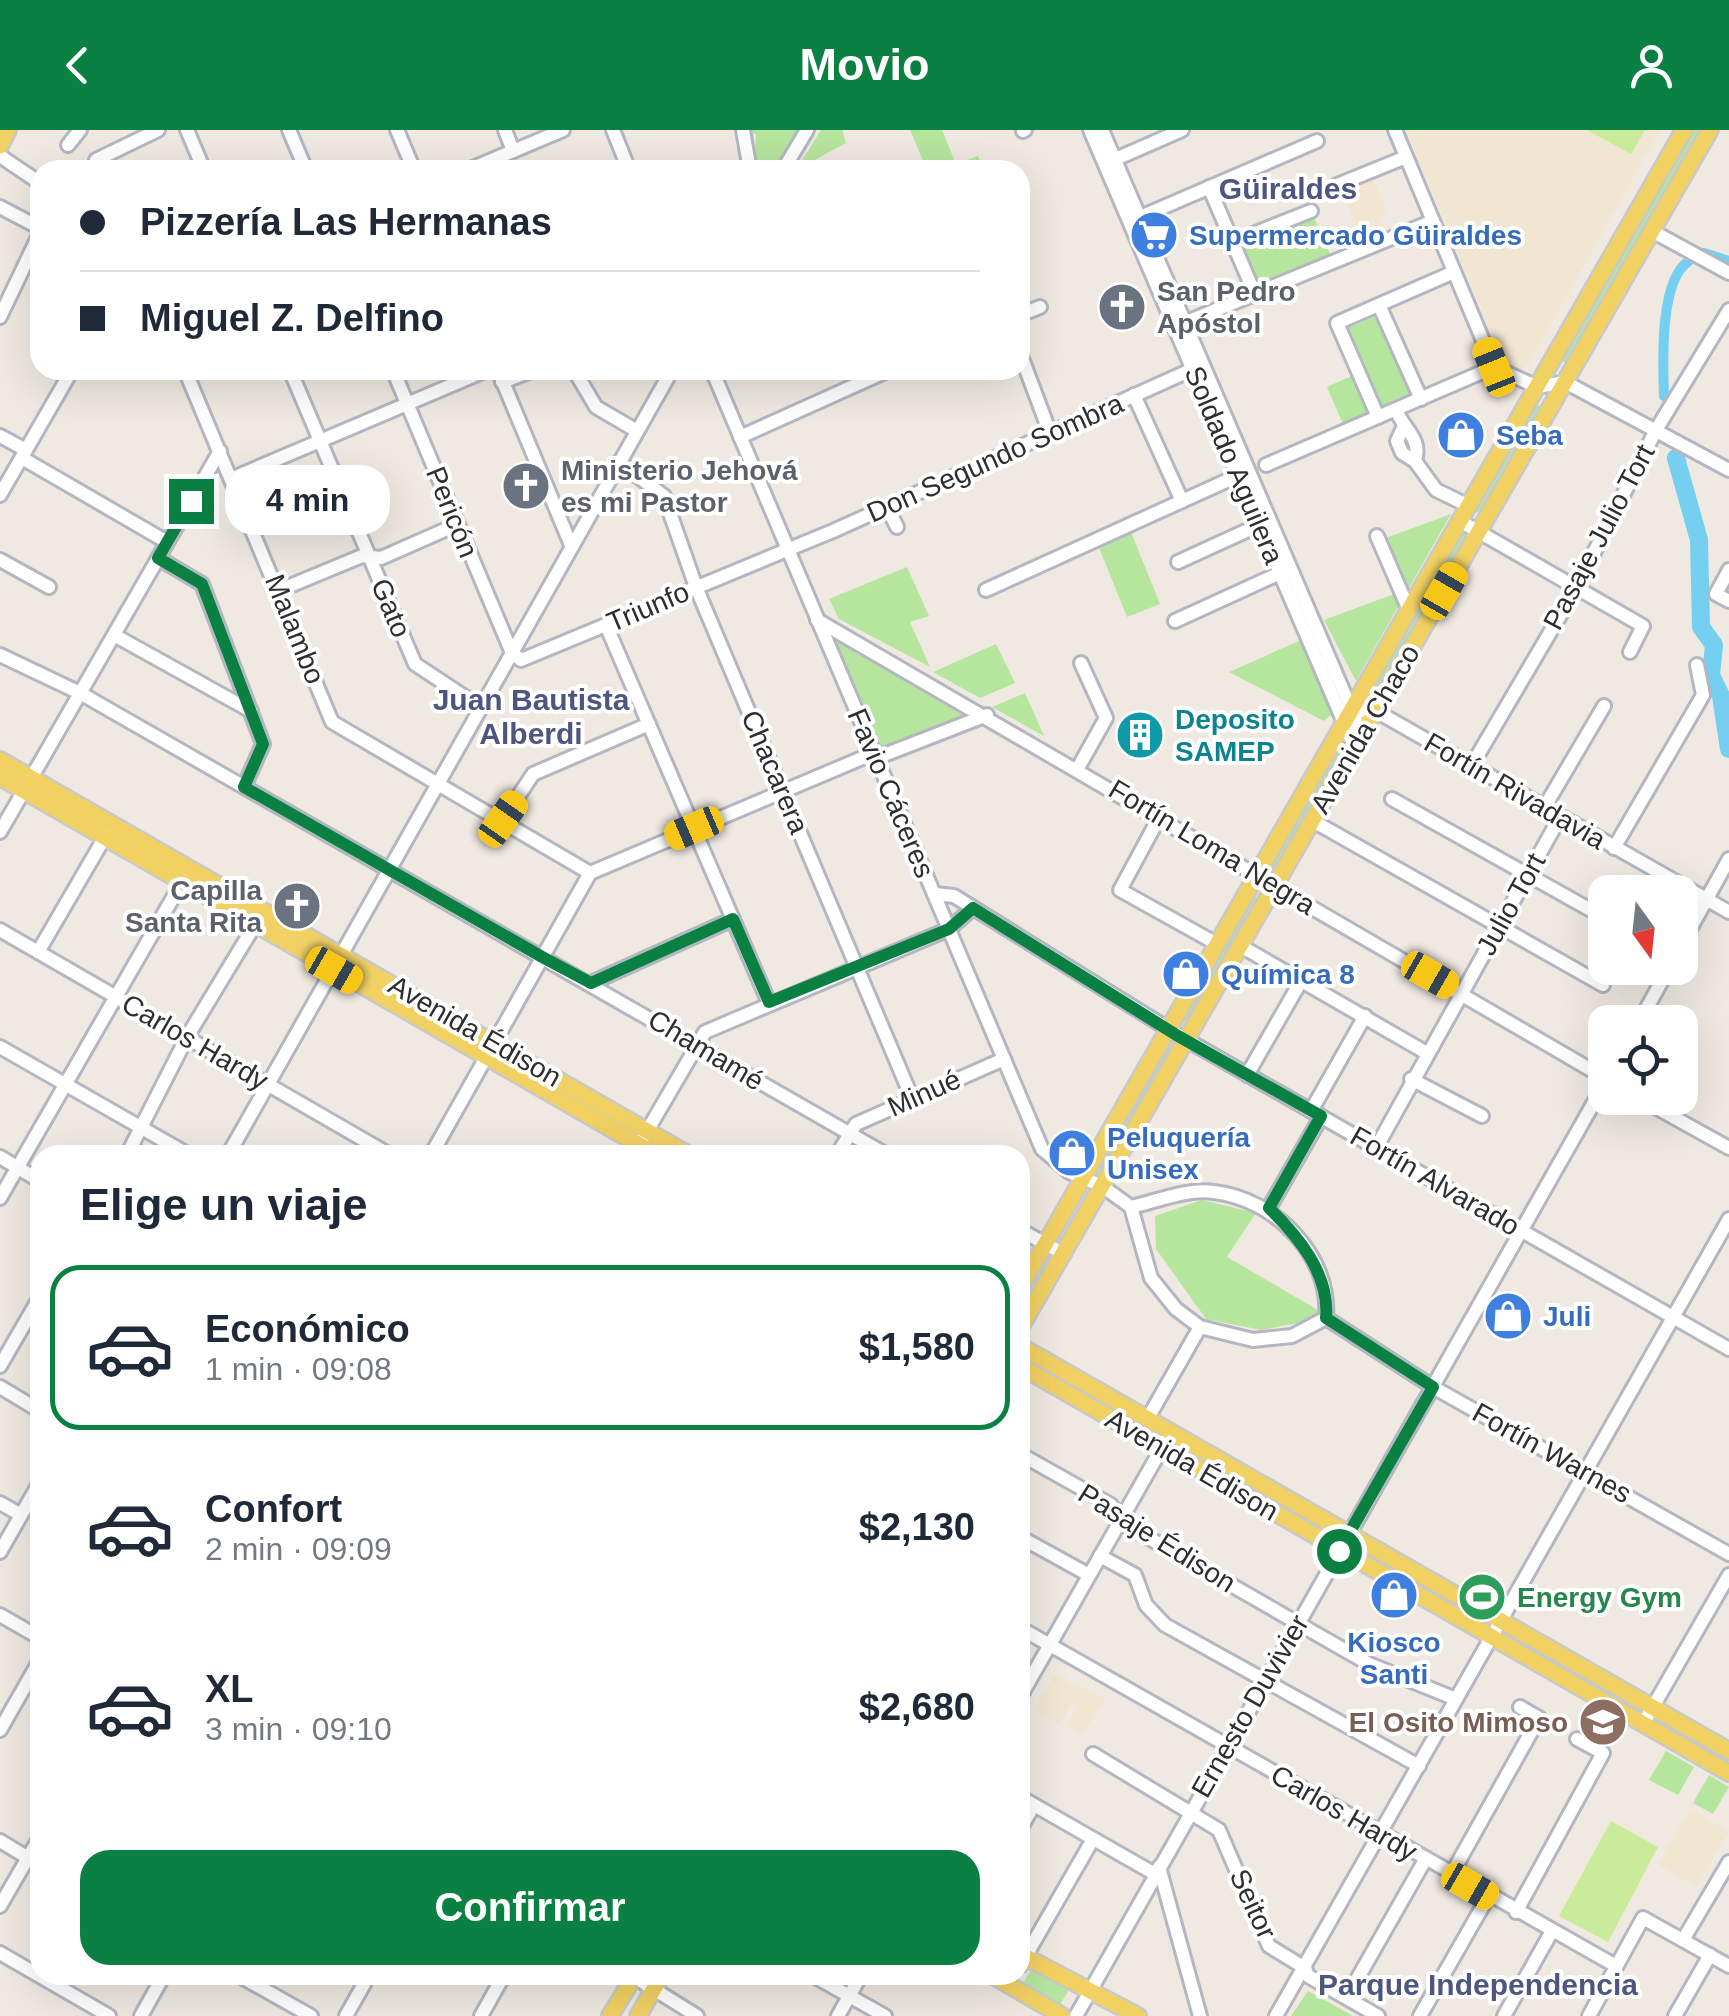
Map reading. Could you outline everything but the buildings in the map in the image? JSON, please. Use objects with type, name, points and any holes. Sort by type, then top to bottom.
[{"type":"main road","points":[[0,146],[8,130]]},
{"type":"main road","name":"Avenida Chaco","points":[[1030,1271],[1684,130]]},
{"type":"main road","name":"Avenida Chaco","points":[[1030,1311],[1710,130]]},
{"type":"main road","name":"Avenida Édison","points":[[0,760],[28,784],[259,918],[334,970],[491,1050]]},
{"type":"main road","name":"Avenida Édison","points":[[0,776],[28,784]]},
{"type":"main road","name":"Avenida Édison","points":[[259,918],[342,954],[640,1144]]},
{"type":"main road","name":"Avenida Édison","points":[[1030,1352],[1148,1418],[1167,1440],[1339,1551],[1729,1773]]},
{"type":"main road","name":"Avenida Édison","points":[[1030,1371],[1350,1532],[1729,1751]]},
{"type":"main road","points":[[1030,1962],[1089,1988],[1138,2016]]},
{"type":"main road","points":[[610,2016],[628,1985]]},
{"type":"main road","points":[[638,2016],[657,1985]]},
{"type":"main road","points":[[1019,1985],[1062,2016]]},
{"type":"street","points":[[68,145],[80,130]]},
{"type":"street","points":[[107,160],[158,130]]},
{"type":"street","points":[[187,130],[200,160]]},
{"type":"street","points":[[289,130],[302,160]]},
{"type":"street","points":[[397,130],[410,160]]},
{"type":"street","points":[[505,130],[514,151]]},
{"type":"street","points":[[492,160],[563,130]]},
{"type":"street","points":[[612,130],[625,160]]},
{"type":"street","points":[[743,130],[748,160]]},
{"type":"street","points":[[789,160],[807,130]]},
{"type":"street","name":"Soldado Aguilera","points":[[1090,130],[1138,218],[1149,256],[1184,323],[1197,367]]},
{"type":"street","name":"Soldado Aguilera","points":[[1102,130],[1109,161],[1357,739]]},
{"type":"street","points":[[1109,161],[1182,130]]},
{"type":"street","points":[[1395,130],[1494,367],[1537,387],[1564,382],[1729,470]]},
{"type":"street","points":[[1138,218],[1317,141]]},
{"type":"street","points":[[0,156],[30,177]]},
{"type":"street","points":[[1337,186],[1406,156]]},
{"type":"street","points":[[1209,187],[1254,292]]},
{"type":"street","points":[[0,207],[30,225]]},
{"type":"street","points":[[1233,242],[1310,211]]},
{"type":"street","points":[[1184,323],[1433,220]]},
{"type":"street","points":[[1652,231],[1729,273]]},
{"type":"street","points":[[0,317],[30,252]]},
{"type":"street","points":[[1378,417],[1337,323],[1454,272]]},
{"type":"street","points":[[1378,305],[1421,399]]},
{"type":"street","points":[[1030,312],[1040,308]]},
{"type":"street","name":"Pasaje Julio Tort","points":[[1472,765],[1574,590],[1656,430],[1729,310]]},
{"type":"street","name":"Don Segundo Sombra","points":[[787,550],[1197,367]]},
{"type":"street","points":[[1266,465],[1494,367]]},
{"type":"street","points":[[0,496],[66,380]]},
{"type":"street","name":"Malambo","points":[[189,380],[332,722],[590,873]]},
{"type":"street","name":"Gato","points":[[294,380],[415,664],[480,707]]},
{"type":"street","name":"Pericón","points":[[397,380],[512,652]]},
{"type":"street","points":[[233,478],[464,380]]},
{"type":"street","points":[[502,380],[570,545]]},
{"type":"street","points":[[580,380],[596,408],[637,431]]},
{"type":"street","points":[[234,1145],[666,380]]},
{"type":"street","name":"Favio Cáceres","points":[[716,380],[1042,1149],[1068,1172],[1102,1186]]},
{"type":"street","points":[[740,437],[867,380]]},
{"type":"street","points":[[1030,380],[1050,433]]},
{"type":"street","points":[[1134,396],[1182,500]]},
{"type":"street","points":[[1396,410],[1403,428],[1415,437],[1419,448],[1415,461],[1436,490],[1468,506]]},
{"type":"street","points":[[0,436],[168,542]]},
{"type":"street","points":[[0,832],[220,451]]},
{"type":"street","name":"Chacarera","points":[[619,462],[664,496],[696,587],[912,1098]]},
{"type":"street","points":[[986,590],[1243,473]]},
{"type":"street","name":"Soldado Aguilera","points":[[1243,473],[1259,525],[1348,718]]},
{"type":"street","points":[[887,507],[897,528]]},
{"type":"street","points":[[1460,521],[1574,590],[1643,626],[1630,652]]},
{"type":"street","points":[[280,590],[362,556],[380,558],[456,525]]},
{"type":"street","points":[[1178,562],[1259,525]]},
{"type":"street","points":[[1377,536],[1409,610]]},
{"type":"street","name":"Triunfo","points":[[512,652],[522,660],[787,550]]},
{"type":"street","points":[[158,558],[202,584],[251,710],[263,744],[244,787]]},
{"type":"street","points":[[0,560],[49,587]]},
{"type":"street","points":[[1729,570],[1716,594],[1729,602]]},
{"type":"street","points":[[1174,620],[1280,573]]},
{"type":"street","name":"Fortín Loma Negra","points":[[817,620],[1258,873],[1588,1071]]},
{"type":"street","points":[[606,625],[769,1002]]},
{"type":"street","points":[[114,634],[251,710]]},
{"type":"street","name":"Chamamé","points":[[0,655],[80,693],[869,1145]]},
{"type":"street","points":[[1078,768],[1106,718],[1081,663]]},
{"type":"street","points":[[1614,848],[1702,695],[1697,665]]},
{"type":"street","points":[[1544,808],[1604,706]]},
{"type":"street","points":[[1348,718],[1374,710]]},
{"type":"street","name":"Fortín Rivadavia","points":[[1374,710],[1729,912]]},
{"type":"street","points":[[436,1145],[590,873],[874,752],[884,755],[987,715]]},
{"type":"street","points":[[503,819],[534,774],[649,724]]},
{"type":"street","points":[[1392,799],[1588,909]]},
{"type":"street","points":[[1160,816],[1120,890],[1216,944]]},
{"type":"street","name":"Julio Tort","points":[[1376,1148],[1425,1052],[1560,817]]},
{"type":"street","points":[[1312,821],[1588,977]]},
{"type":"street","points":[[38,952],[108,831]]},
{"type":"street","points":[[1698,914],[1729,859]]},
{"type":"street","points":[[31,1145],[185,876]]},
{"type":"street","name":"Fortín Alvarado","points":[[934,894],[954,896],[1169,1030],[1729,1350]]},
{"type":"street","points":[[640,1144],[705,1032],[949,929],[973,908]]},
{"type":"street","points":[[133,1145],[142,1129],[143,1116],[259,918]]},
{"type":"street","points":[[591,983],[733,919]]},
{"type":"street","name":"Carlos Hardy","points":[[0,930],[373,1145]]},
{"type":"street","points":[[1240,944],[1425,1052]]},
{"type":"street","points":[[1248,1075],[1301,981]]},
{"type":"street","points":[[1269,1208],[1365,1016]]},
{"type":"street","points":[[0,1047],[171,1145]]},
{"type":"street","name":"Minué","points":[[849,1134],[856,1124],[1004,1059]]},
{"type":"street","points":[[1411,1079],[1482,1116]]},
{"type":"street","name":"Ernesto Duvivier","points":[[1076,2016],[1588,1112]]},
{"type":"street","points":[[1670,1115],[1729,1148]]},
{"type":"street","points":[[843,1145],[849,1134]]},
{"type":"street","points":[[0,1198],[30,1146]]},
{"type":"street","points":[[0,1157],[30,1175]]},
{"type":"street","points":[[1102,1186],[1131,1207],[1150,1278],[1176,1309],[1200,1326],[1253,1340],[1292,1336],[1326,1318],[1327,1302],[1308,1254],[1297,1235],[1269,1208],[1214,1192],[1131,1207]]},
{"type":"street","points":[[1276,2016],[1729,1219]]},
{"type":"street","points":[[1030,1235],[1064,1254]]},
{"type":"street","points":[[0,1366],[30,1314]]},
{"type":"street","name":"Fortín Warnes","points":[[1326,1318],[1433,1387],[1729,1554]]},
{"type":"street","points":[[1148,1418],[1200,1326]]},
{"type":"street","points":[[0,1387],[30,1405]]},
{"type":"street","points":[[1030,1679],[1167,1440]]},
{"type":"street","name":"Pasaje Édison","points":[[1030,1460],[1111,1505],[1121,1522],[1298,1624],[1369,1664],[1456,1700]]},
{"type":"street","points":[[0,1552],[30,1499]]},
{"type":"street","points":[[0,1503],[21,1515]]},
{"type":"street","points":[[1030,1542],[1089,1575]]},
{"type":"street","points":[[1100,1556],[1135,1575],[1146,1605],[1164,1624],[1418,1766]]},
{"type":"street","points":[[1643,1724],[1729,1574]]},
{"type":"street","points":[[0,1615],[30,1632]]},
{"type":"street","name":"Carlos Hardy","points":[[1030,1634],[1616,1966]]},
{"type":"street","points":[[0,1730],[30,1678]]},
{"type":"street","points":[[1451,1875],[1539,1718],[1520,1707]]},
{"type":"street","points":[[1516,1912],[1603,1753],[1577,1738]]},
{"type":"street","name":"Seitor","points":[[1093,1754],[1220,1830],[1269,1946],[1305,1968],[1308,1976],[1378,2016]]},
{"type":"street","points":[[1030,1803],[1157,1870],[1200,2016]]},
{"type":"street","points":[[1030,1812],[1034,1805]]},
{"type":"street","points":[[1030,1945],[1093,1839]]},
{"type":"street","points":[[0,1842],[30,1859]]},
{"type":"street","points":[[1346,1997],[1425,1860]]},
{"type":"street","points":[[1684,1940],[1729,1862]]},
{"type":"street","points":[[0,1906],[30,1866]]},
{"type":"street","points":[[1420,2016],[1488,1896]]},
{"type":"street","points":[[1589,2016],[1643,1918],[1729,1966]]},
{"type":"street","points":[[1504,2016],[1552,1931]]},
{"type":"street","points":[[0,1952],[30,1970]]},
{"type":"street","points":[[1675,2016],[1710,1955]]},
{"type":"street","points":[[56,1985],[109,2016]]},
{"type":"street","points":[[141,2016],[158,1985]]},
{"type":"street","points":[[268,1985],[311,2016]]},
{"type":"street","points":[[346,2016],[363,1985]]},
{"type":"street","points":[[481,2016],[498,1985]]},
{"type":"street","points":[[646,1985],[697,2016]]},
{"type":"street","points":[[830,1985],[885,2016]]},
{"type":"street","points":[[838,2016],[855,1985]]},
{"type":"shaded area","points":[[1406,130],[1660,130],[1523,374],[1506,367]]},
{"type":"shaded area","points":[[1373,178],[1387,212],[1379,216],[1386,232],[1376,237],[1372,228],[1359,233],[1342,191]]},
{"type":"shaded area","points":[[1055,1675],[1105,1698],[1082,1736],[1066,1727],[1078,1707],[1072,1703],[1058,1724],[1034,1709]]},
{"type":"shaded area","points":[[1691,1809],[1729,1831],[1696,1887],[1658,1864]]},
{"type":"green space","points":[[748,130],[797,130],[780,160],[754,160],[756,135]]},
{"type":"green space","points":[[821,130],[842,130],[846,143],[815,160],[802,160]]},
{"type":"green space","points":[[910,130],[942,130],[954,160],[923,160]]},
{"type":"green space","points":[[1587,130],[1645,130],[1631,154]]},
{"type":"green space","points":[[1693,130],[1704,130],[1570,365],[1562,361]]},
{"type":"green space","points":[[1313,215],[1331,256],[1258,287],[1241,246]]},
{"type":"green space","points":[[1379,315],[1413,394],[1343,424],[1327,387],[1363,371],[1346,329]]},
{"type":"green space","points":[[1535,403],[1543,408],[1483,515],[1475,511]]},
{"type":"green space","points":[[1451,514],[1356,681],[1324,620],[1394,594],[1375,542]]},
{"type":"green space","points":[[1463,530],[1471,535],[1381,688],[1373,684]]},
{"type":"green space","points":[[1131,532],[1160,604],[1127,617],[1098,545]]},
{"type":"green space","points":[[907,567],[929,616],[910,622],[930,667],[839,619],[829,599]]},
{"type":"green space","points":[[1301,640],[1333,713],[1324,721],[1229,672]]},
{"type":"green space","points":[[841,642],[964,716],[877,749],[833,644]]},
{"type":"green space","points":[[996,644],[1015,683],[980,698],[933,672]]},
{"type":"green space","points":[[1025,693],[1044,736],[992,707]]},
{"type":"green space","points":[[1340,743],[1348,748],[1276,872],[1268,867]]},
{"type":"green space","points":[[1253,895],[1261,900],[1189,1023],[1181,1019]]},
{"type":"green space","points":[[1168,1042],[1176,1046],[1103,1170],[1095,1166]]},
{"type":"green space","points":[[1202,1200],[1256,1213],[1227,1257],[1318,1310],[1314,1320],[1261,1330],[1206,1319],[1156,1249],[1155,1216]]},
{"type":"green space","points":[[1183,1445],[1324,1525],[1320,1532],[1179,1452]]},
{"type":"green space","points":[[1363,1547],[1488,1620],[1484,1627],[1359,1554]]},
{"type":"green space","points":[[1513,1633],[1637,1706],[1633,1713],[1509,1640]]},
{"type":"green space","points":[[1666,1751],[1694,1767],[1678,1795],[1649,1780]]},
{"type":"green space","points":[[1709,1775],[1729,1787],[1713,1814],[1693,1803]]},
{"type":"green space","points":[[1611,1821],[1658,1847],[1608,1942],[1559,1916]]},
{"type":"green space","points":[[1039,1969],[1067,1984],[1069,1990],[1059,2006],[1026,1991],[1024,1985],[1030,1985],[1031,1970]]},
{"type":"green space","points":[[1308,1991],[1353,2016],[1291,2016]]},
{"type":"waterway","points":[[1704,253],[1729,261]]},
{"type":"waterway","points":[[1664,396],[1668,303],[1672,285],[1689,261]]},
{"type":"waterway","points":[[1676,458],[1699,540],[1701,627],[1714,645],[1711,675],[1721,696],[1729,749]]},
{"type":"place","name":"Supermercado Güiraldes","points":[[1154,235]]},
{"type":"place","name":"San Pedro Apóstol","points":[[1122,307]]},
{"type":"place","name":"Seba","points":[[1461,435]]},
{"type":"place","name":"Ministerio Jehová es mi Pastor","points":[[526,486]]},
{"type":"place","name":"Deposito SAMEP","points":[[1140,735]]},
{"type":"place","name":"Capilla Santa Rita","points":[[297,906]]},
{"type":"place","name":"Química 8","points":[[1186,974]]},
{"type":"place","name":"Peluquería Unisex","points":[[1072,1153]]},
{"type":"place","name":"Juli","points":[[1508,1316]]},
{"type":"place","name":"Kiosco Santi","points":[[1394,1595]]},
{"type":"place","name":"Energy Gym","points":[[1482,1597]]},
{"type":"place","name":"El Osito Mimoso","points":[[1603,1722]]},
{"type":"district","name":"Güiraldes","points":[[1288,188]]},
{"type":"district","name":"Juan Bautista Alberdi","points":[[531,716]]},
{"type":"district","name":"Parque Independencia","points":[[1478,1984]]},
{"type":"route","points":[[191,501],[158,558],[202,584],[251,710],[263,744],[244,787],[544,958],[591,983],[733,919],[769,1002],[949,929],[973,908],[1178,1036],[1321,1116],[1269,1208],[1297,1235],[1308,1254],[1327,1302],[1326,1318],[1433,1387],[1339,1551]]}]
